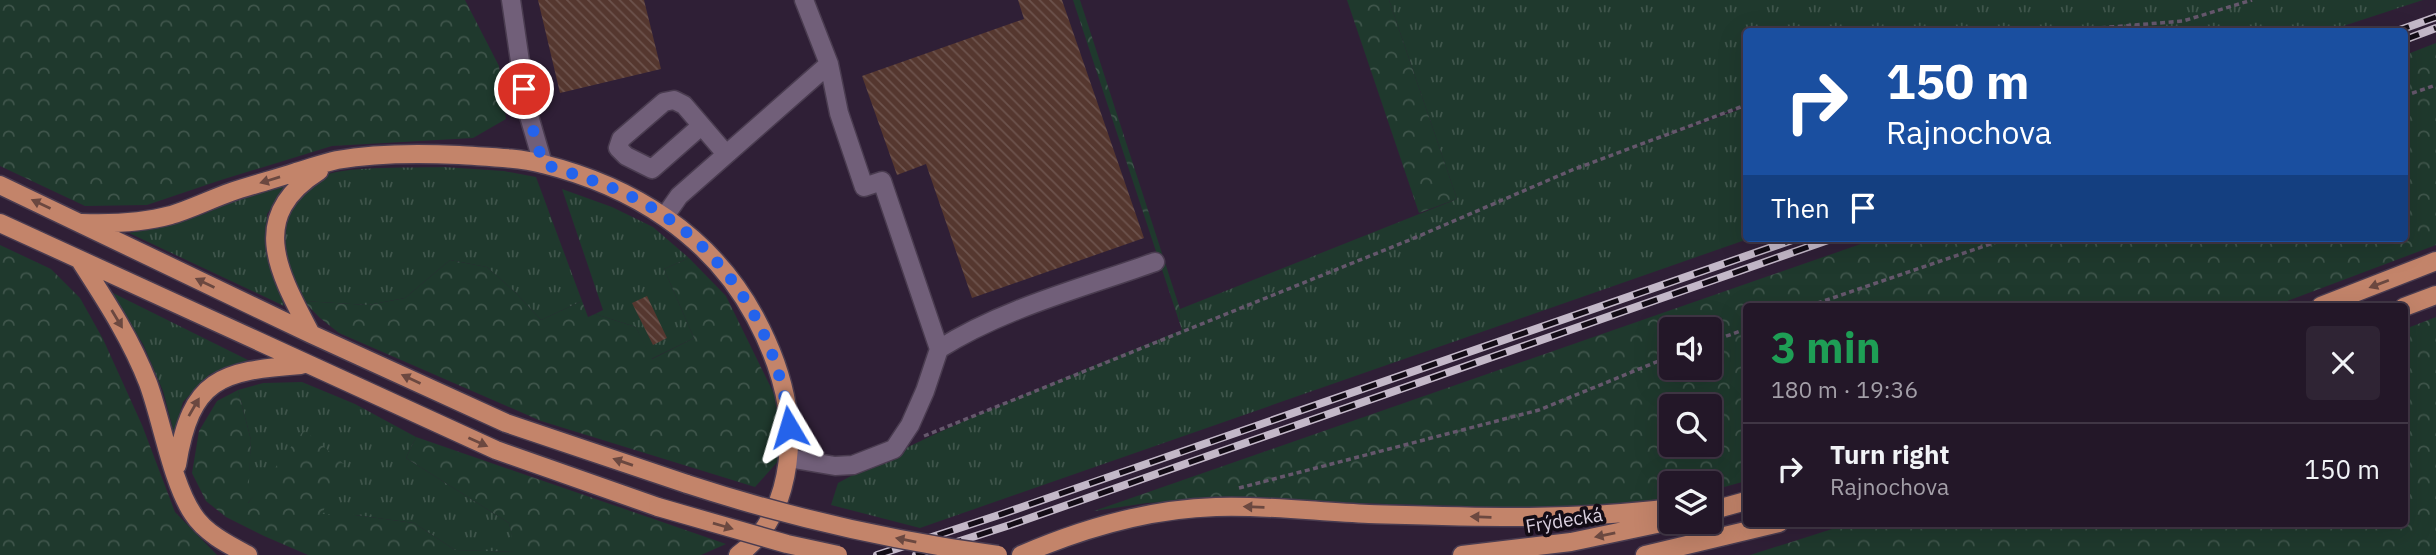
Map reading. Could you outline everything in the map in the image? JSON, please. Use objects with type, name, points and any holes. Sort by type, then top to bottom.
[{"type":"main road","points":[[82,223],[137,222],[172,215],[230,192],[336,160],[426,154],[492,157],[543,164],[617,190],[665,216],[703,246],[749,306],[775,360],[784,387],[789,427],[788,458],[781,490],[771,516],[756,539],[738,555]]},
{"type":"main road","points":[[311,334],[282,276],[275,253],[274,231],[281,207],[290,193],[307,178],[336,160]]},
{"type":"main road","points":[[0,185],[311,334],[506,423],[758,506],[832,524],[998,555]]},
{"type":"main road","points":[[0,223],[305,365],[496,450],[657,508],[787,544],[838,555]]},
{"type":"main road","points":[[2329,303],[2436,261]]},
{"type":"main road","points":[[81,262],[132,346],[155,402],[190,510],[215,536],[248,555]]},
{"type":"main road","points":[[2408,306],[2436,295]]},
{"type":"main road","points":[[176,472],[190,414],[202,394],[216,382],[230,375],[257,369],[305,365]]},
{"type":"main road","points":[[1722,500],[1743,496]]},
{"type":"main road","points":[[1722,508],[1743,502]]},
{"type":"main road","points":[[1021,555],[1059,539],[1102,526],[1196,508],[1526,518],[1617,515],[1659,510]]},
{"type":"main road","name":"Frýdecká","points":[[1462,555],[1571,542],[1659,524]]},
{"type":"main road","points":[[1645,555],[1762,527]]},
{"type":"main road","points":[[1695,555],[1781,527]]},
{"type":"street","points":[[511,0],[527,109],[543,164]]},
{"type":"street","points":[[788,458],[835,466],[853,465],[894,449],[910,425],[939,349],[882,181],[864,187],[839,113],[829,64],[804,0]]},
{"type":"street","points":[[665,216],[679,196],[829,64]]},
{"type":"street","points":[[701,126],[652,169],[626,156],[618,148],[621,139],[667,100],[681,102],[726,154]]},
{"type":"street","points":[[939,349],[966,331],[993,319],[1154,262]]},
{"type":"path","points":[[2098,28],[2183,21],[2252,0]]},
{"type":"path","points":[[2408,95],[2436,85]]},
{"type":"path","points":[[894,449],[1412,239],[1572,170],[1743,106]]},
{"type":"path","points":[[1818,303],[1996,242]]},
{"type":"path","points":[[1722,338],[1743,330]]},
{"type":"path","points":[[1216,507],[1237,489],[1539,410],[1659,361]]},
{"type":"green space","points":[[0,0],[465,0],[499,66],[506,119],[473,138],[332,146],[147,205],[85,206],[0,166]]},
{"type":"green space","points":[[1073,0],[1080,0],[1180,309],[1179,321]]},
{"type":"green space","points":[[1347,0],[1389,0],[1457,199],[1419,213]]},
{"type":"green space","points":[[1389,0],[2423,0],[2337,28],[1743,28],[1743,106],[1626,150],[1743,108],[1743,241],[920,528],[831,505],[838,483],[922,440],[1182,330],[1179,321],[1180,309],[1457,199]]},
{"type":"green space","points":[[2436,43],[2436,245],[2282,303],[1743,303],[1743,482],[1722,488],[1722,471],[1659,471],[1659,501],[1621,508],[1221,499],[1147,503],[1094,511],[1867,242],[2408,242],[2408,54]]},
{"type":"green space","points":[[443,167],[504,171],[536,177],[582,301],[541,320],[487,267],[450,260],[405,298],[368,305],[303,301],[287,259],[284,232],[287,218],[294,206],[317,180],[325,175],[350,170]]},
{"type":"green space","points":[[288,182],[267,214],[266,249],[284,306],[129,233],[204,214],[240,198]]},
{"type":"green space","points":[[562,189],[612,207],[653,227],[689,258],[664,269],[694,338],[651,359],[636,327],[595,314],[603,310]]},
{"type":"green space","points":[[0,245],[51,269],[80,298],[103,339],[142,425],[175,512],[217,555],[0,555]]},
{"type":"green space","points":[[689,258],[726,296],[779,404],[780,459],[755,487],[541,421],[339,333],[303,301],[368,305],[405,298],[450,260],[487,267],[541,320],[582,301],[588,317],[595,314],[636,327],[652,359],[694,338],[664,269]]},
{"type":"green space","points":[[109,291],[248,360],[210,374],[183,402],[174,433],[163,391],[143,344]]},
{"type":"green space","points":[[2436,317],[2436,555],[1750,555],[1838,527],[2408,527],[2408,328]]},
{"type":"green space","points":[[302,382],[355,404],[416,437],[406,458],[509,523],[516,552],[455,550],[414,523],[355,515],[321,515],[274,472],[247,504],[251,440],[238,390],[263,383]]},
{"type":"green space","points":[[238,390],[251,440],[248,503],[304,430],[344,464],[322,514],[355,515],[414,523],[455,550],[515,552],[509,523],[406,458],[416,437],[726,544],[701,555],[308,555],[226,517],[206,501],[192,473],[199,431],[217,401]]},
{"type":"building","points":[[538,0],[644,0],[661,69],[560,93]]},
{"type":"building","points":[[1018,0],[1062,0],[1144,238],[972,298],[926,164],[897,175],[862,76],[1024,19]]},
{"type":"building","points":[[647,296],[667,338],[653,345],[632,303]]},
{"type":"railway","points":[[2405,28],[2436,17]]},
{"type":"railway","points":[[2408,38],[2436,28]]},
{"type":"railway","points":[[877,555],[1786,242]]},
{"type":"railway","points":[[916,555],[1010,525],[1823,242]]},
{"type":"route","points":[[524,89],[543,164],[639,200],[688,233],[719,265],[749,306],[767,342],[784,387],[789,427]]}]
